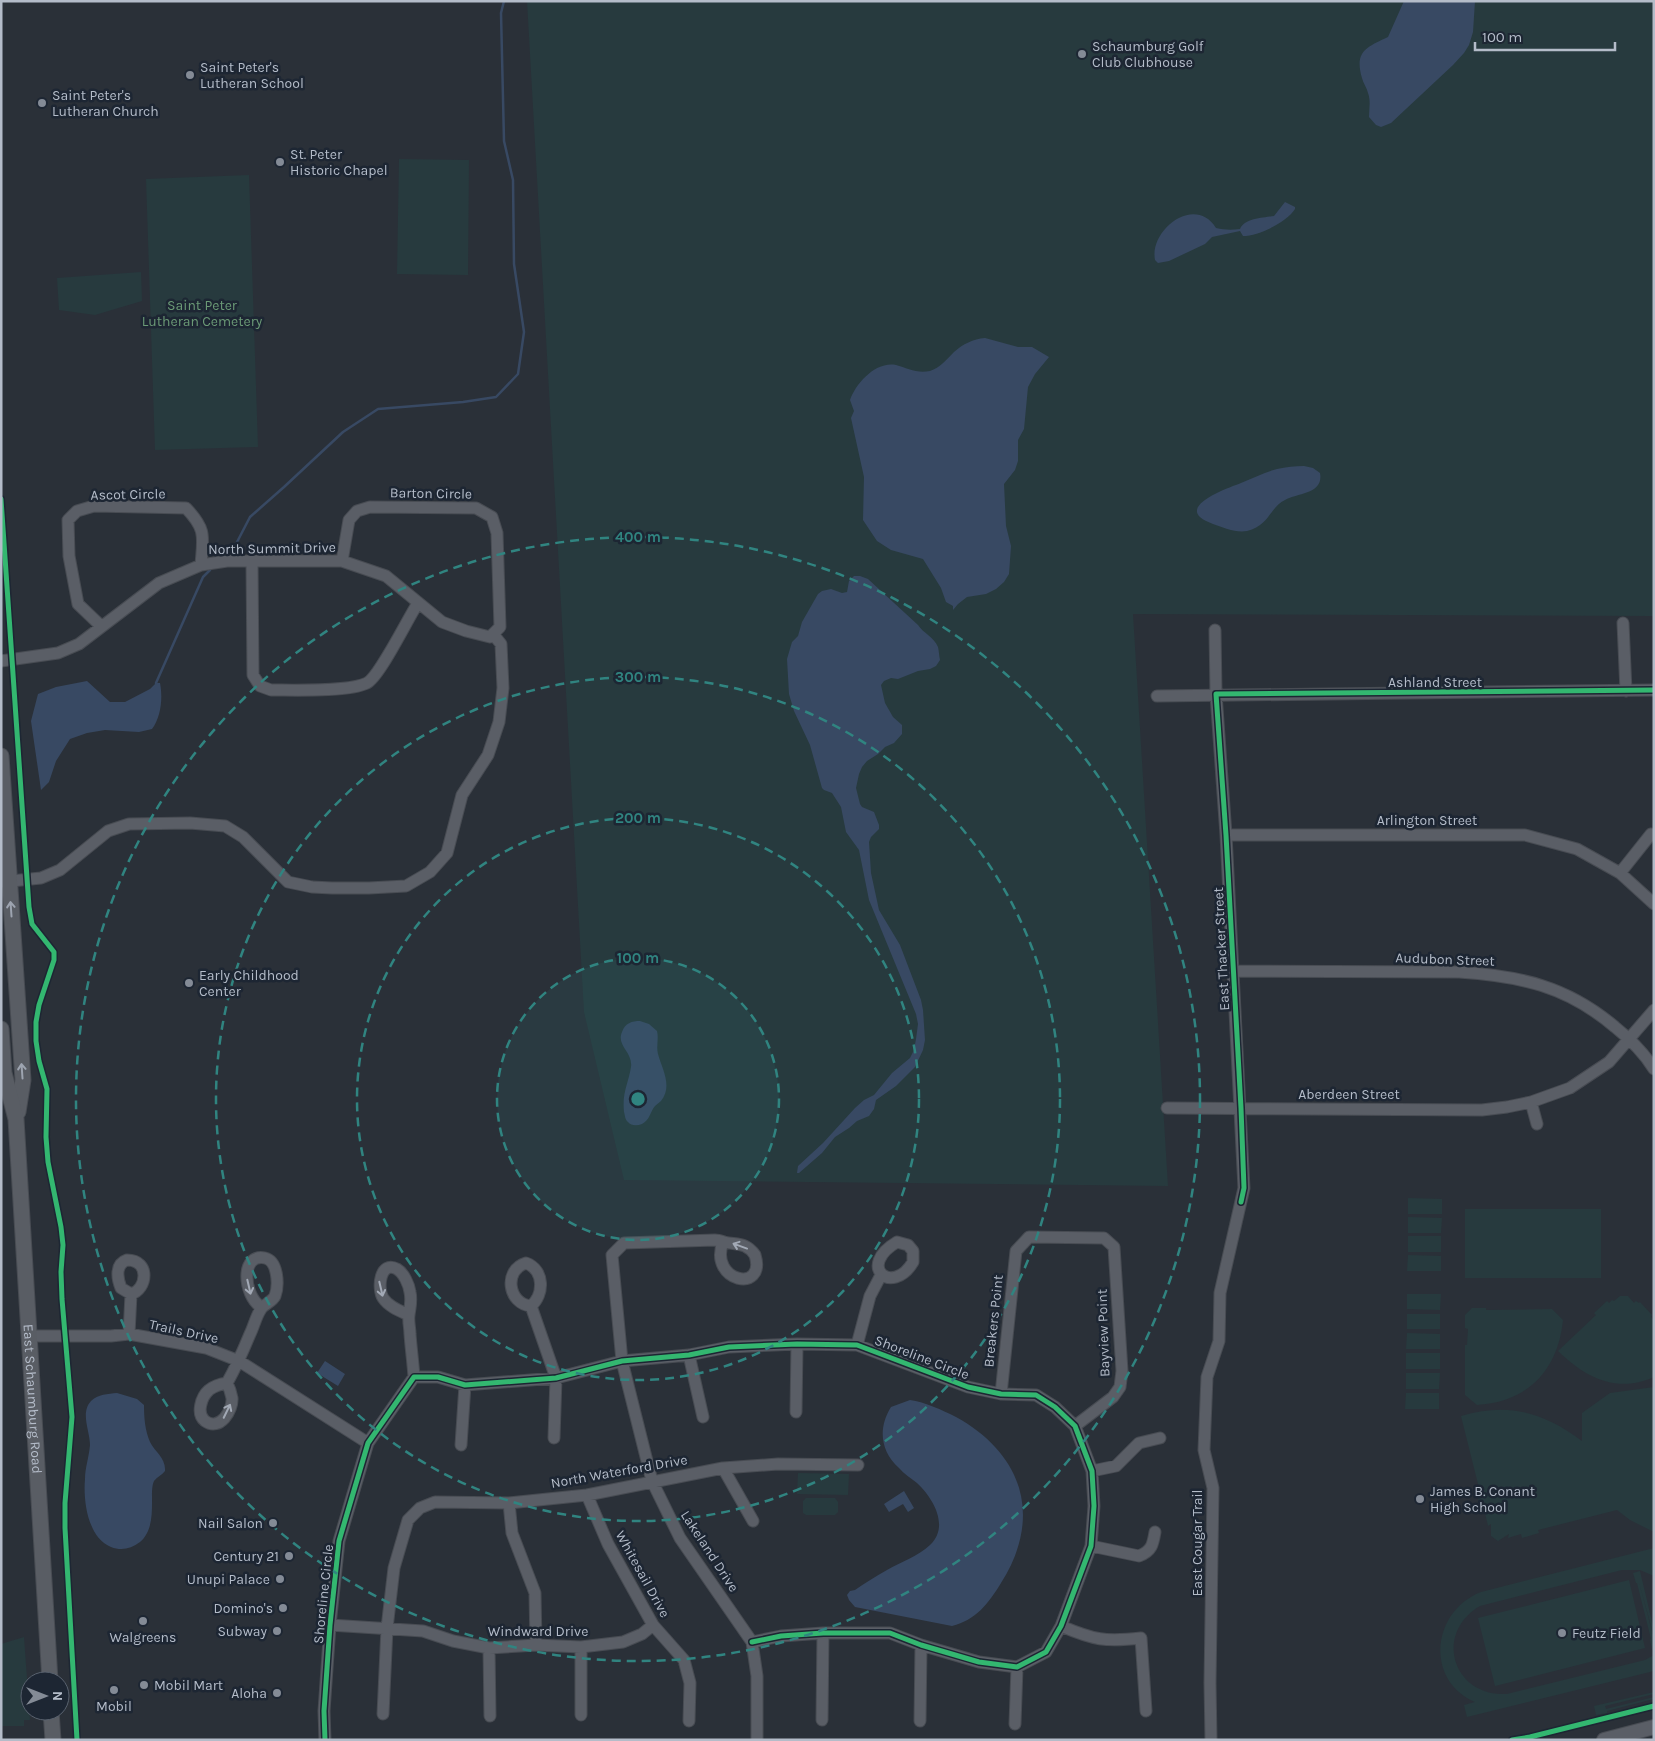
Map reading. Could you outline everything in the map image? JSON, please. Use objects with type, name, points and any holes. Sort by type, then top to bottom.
[{"type":"main road","name":"East Schaumburg Road","points":[[1,756],[5,882],[23,1080],[16,1119]]},
{"type":"main road","name":"East Schaumburg Road","points":[[1,1029],[4,1073],[16,1119],[49,1671]]},
{"type":"main road","points":[[52,1721],[53,1740]]},
{"type":"street","name":"Ascot Circle","points":[[101,626],[78,604],[69,556],[68,520],[77,511],[94,506],[186,508],[197,519],[204,533],[201,565]]},
{"type":"street","name":"Barton Circle","points":[[342,561],[349,520],[357,511],[370,507],[476,508],[492,517],[497,533],[500,626],[491,636]]},
{"type":"street","name":"North Summit Drive","points":[[1,661],[58,653],[79,644],[160,583],[201,565],[227,561],[342,561],[386,576],[442,622],[466,631],[491,636]]},
{"type":"street","points":[[252,562],[253,675],[260,686],[271,690],[352,688],[368,683],[379,670],[418,602]]},
{"type":"street","points":[[1624,623],[1626,692]]},
{"type":"street","name":"East Thacker Street","points":[[1215,630],[1216,694],[1241,1108],[1244,1188],[1241,1202]]},
{"type":"street","points":[[5,882],[41,878],[60,870],[108,831],[129,824],[190,823],[225,826],[243,837],[288,882],[312,887],[332,888],[406,886],[430,872],[448,853],[462,795],[488,755],[499,722],[503,688],[501,644],[491,636]]},
{"type":"street","name":"Ashland Street","points":[[1157,696],[1626,692],[1654,690]]},
{"type":"street","points":[[1620,873],[1651,834]]},
{"type":"street","name":"Arlington Street","points":[[1226,835],[1525,835],[1577,849],[1620,873],[1654,904]]},
{"type":"street","name":"Audubon Street","points":[[1233,972],[1459,972],[1496,975],[1533,982],[1566,994],[1597,1011],[1630,1039],[1654,1069]]},
{"type":"street","name":"Aberdeen Street","points":[[1167,1108],[1482,1110],[1507,1107],[1531,1102],[1570,1088],[1609,1062],[1654,1010]]},
{"type":"street","points":[[1531,1102],[1537,1124]]},
{"type":"street","name":"East Cougar Trail","points":[[1211,1740],[1213,1488],[1204,1450],[1207,1377],[1219,1341],[1220,1293],[1241,1202]]},
{"type":"street","name":"Breakers Point","points":[[1001,1394],[1016,1251],[1029,1237],[1104,1238],[1114,1247]]},
{"type":"street","name":"Lakeland Drive","points":[[723,1242],[715,1240],[624,1243],[612,1255],[622,1361],[652,1482],[680,1538],[752,1642],[757,1676],[757,1740]]},
{"type":"street","name":"Bayview Point","points":[[1075,1426],[1113,1397],[1120,1387],[1122,1371],[1114,1247]]},
{"type":"street","points":[[857,1345],[870,1296],[881,1275]]},
{"type":"street","points":[[129,1334],[131,1294]]},
{"type":"street","points":[[531,1306],[556,1378],[554,1438]]},
{"type":"street","points":[[227,1383],[239,1361],[261,1307]]},
{"type":"street","points":[[409,1315],[414,1377]]},
{"type":"street","name":"Trails Drive","points":[[30,1336],[129,1334],[206,1348],[239,1361],[368,1443]]},
{"type":"street","points":[[796,1412],[797,1344]]},
{"type":"street","name":"Shoreline Circle","points":[[325,1740],[324,1711],[330,1625],[339,1541],[368,1443],[414,1377],[438,1377],[465,1385],[556,1378],[622,1361],[690,1355],[729,1347],[797,1344],[857,1345],[968,1387],[1001,1394],[1036,1396],[1055,1407],[1075,1426],[1092,1471],[1094,1506],[1092,1546],[1061,1626],[1046,1652],[1017,1666]]},
{"type":"street","points":[[690,1355],[703,1418]]},
{"type":"street","points":[[461,1445],[465,1385]]},
{"type":"street","points":[[1092,1471],[1116,1466],[1139,1443],[1160,1438]]},
{"type":"street","name":"North Waterford Drive","points":[[383,1714],[387,1628],[394,1568],[408,1520],[420,1508],[435,1502],[509,1503],[587,1495],[724,1468],[778,1464],[858,1465]]},
{"type":"street","points":[[724,1468],[753,1521]]},
{"type":"street","name":"Whitesail Drive","points":[[587,1495],[608,1544],[653,1625],[684,1660],[690,1683],[689,1721]]},
{"type":"street","points":[[509,1503],[512,1533],[535,1593],[536,1645]]},
{"type":"street","points":[[1092,1546],[1139,1556],[1146,1553],[1152,1546],[1155,1532]]},
{"type":"street","name":"Windward Drive","points":[[330,1625],[423,1631],[453,1641],[489,1648],[536,1645],[581,1647],[623,1642],[642,1634],[653,1625]]},
{"type":"street","points":[[1061,1626],[1090,1638],[1113,1641],[1141,1638],[1146,1711]]},
{"type":"street","points":[[752,1642],[781,1636],[890,1633],[979,1662],[1017,1666],[1015,1724]]},
{"type":"street","points":[[822,1720],[823,1634]]},
{"type":"street","points":[[920,1720],[922,1645]]},
{"type":"street","points":[[581,1647],[581,1715]]},
{"type":"street","points":[[489,1648],[490,1716]]},
{"type":"street","points":[[1604,1740],[1654,1727]]},
{"type":"green space","points":[[527,1],[1654,1],[1654,616],[1133,614],[1168,1186],[624,1180],[584,1012]]},
{"type":"green space","points":[[399,159],[469,160],[468,275],[397,274]]},
{"type":"green space","name":"Saint Peter Lutheran Cemetery","points":[[249,175],[258,447],[155,450],[146,179]]},
{"type":"green space","points":[[141,272],[142,301],[95,315],[59,310],[57,278]]},
{"type":"green space","points":[[1408,1198],[1442,1199],[1442,1214],[1408,1214]]},
{"type":"green space","points":[[1465,1209],[1601,1209],[1601,1278],[1465,1278]]},
{"type":"green space","points":[[1408,1217],[1442,1218],[1441,1233],[1408,1233]]},
{"type":"green space","points":[[1408,1236],[1441,1236],[1441,1252],[1408,1252]]},
{"type":"green space","points":[[1408,1255],[1441,1256],[1441,1271],[1407,1271]]},
{"type":"green space","points":[[1407,1294],[1441,1294],[1440,1310],[1407,1309]]},
{"type":"green space","points":[[1620,1296],[1628,1296],[1634,1303],[1636,1301],[1640,1302],[1654,1320],[1654,1377],[1640,1382],[1627,1384],[1602,1380],[1579,1368],[1558,1351],[1596,1315],[1594,1313],[1607,1301],[1609,1303]]},
{"type":"green space","points":[[1472,1308],[1486,1308],[1486,1310],[1552,1309],[1563,1320],[1555,1354],[1547,1368],[1525,1390],[1495,1403],[1477,1405],[1465,1395],[1465,1345],[1467,1345],[1468,1329],[1465,1328],[1465,1315]]},
{"type":"green space","points":[[1407,1314],[1440,1314],[1440,1329],[1407,1329]]},
{"type":"green space","points":[[1407,1333],[1440,1334],[1440,1349],[1406,1349]]},
{"type":"green space","points":[[1406,1353],[1440,1353],[1440,1369],[1406,1369]]},
{"type":"green space","points":[[1406,1373],[1440,1373],[1439,1389],[1406,1389]]},
{"type":"green space","points":[[1654,1387],[1654,1532],[1630,1520],[1617,1510],[1538,1530],[1539,1533],[1522,1538],[1521,1534],[1508,1538],[1509,1534],[1498,1541],[1491,1536],[1491,1524],[1488,1526],[1485,1513],[1482,1514],[1478,1497],[1481,1496],[1461,1416],[1494,1410],[1525,1412],[1553,1423],[1582,1441],[1582,1413],[1610,1393]]},
{"type":"green space","points":[[1406,1393],[1439,1393],[1439,1409],[1405,1409]]},
{"type":"green space","points":[[798,1473],[849,1474],[848,1495],[797,1494]]},
{"type":"green space","points":[[806,1498],[835,1498],[838,1502],[838,1512],[835,1515],[806,1515],[803,1513],[803,1501]]},
{"type":"green space","points":[[1654,1548],[1654,1576],[1640,1570],[1622,1570],[1480,1606],[1465,1618],[1457,1632],[1454,1647],[1456,1662],[1462,1675],[1473,1685],[1488,1692],[1507,1694],[1645,1660],[1654,1655],[1654,1671],[1467,1717],[1464,1705],[1475,1702],[1459,1692],[1448,1678],[1442,1663],[1440,1646],[1444,1629],[1452,1614],[1465,1601],[1481,1592]]},
{"type":"green space","points":[[1640,1571],[1654,1630],[1654,1637],[1639,1582],[1654,1639],[1654,1650],[1652,1650],[1651,1639],[1633,1573]]},
{"type":"green space","name":"Feutz Field","points":[[1629,1580],[1645,1648],[1495,1686],[1478,1618]]},
{"type":"green space","points":[[24,1637],[26,1671],[20,1671],[20,1721],[24,1721],[24,1726],[1,1726],[1,1644]]},
{"type":"green space","points":[[1654,1692],[1654,1694],[1605,1706],[1606,1709],[1654,1697],[1654,1699],[1596,1715],[1594,1706]]},
{"type":"water","points":[[1404,1],[1475,1],[1473,32],[1469,45],[1453,65],[1391,123],[1381,127],[1376,125],[1369,117],[1369,99],[1360,69],[1361,56],[1368,47],[1388,37]]},
{"type":"water","points":[[1285,202],[1295,207],[1295,209],[1286,219],[1264,231],[1243,236],[1240,231],[1212,237],[1205,244],[1169,261],[1158,263],[1155,260],[1155,249],[1159,238],[1175,220],[1186,215],[1197,214],[1207,218],[1216,228],[1240,229],[1242,225],[1250,221],[1274,216]]},
{"type":"water","points":[[985,338],[1018,347],[1032,347],[1049,357],[1035,374],[1028,387],[1024,429],[1018,440],[1018,461],[1015,470],[1004,484],[1006,526],[1011,546],[1009,574],[996,589],[986,594],[967,597],[953,610],[953,606],[946,602],[941,588],[923,559],[891,550],[877,541],[863,520],[864,477],[851,418],[854,411],[850,400],[862,380],[881,366],[896,365],[925,372],[934,370],[965,344],[976,339]]},
{"type":"water","points":[[1304,466],[1313,468],[1320,473],[1318,485],[1309,492],[1280,503],[1265,521],[1255,528],[1247,531],[1230,530],[1201,518],[1197,512],[1199,506],[1205,500],[1224,490],[1272,470]]},
{"type":"water","points":[[854,576],[868,579],[931,638],[939,650],[940,660],[936,666],[898,679],[891,678],[884,681],[881,685],[885,703],[893,717],[902,725],[902,734],[894,743],[885,747],[867,761],[859,774],[856,788],[860,804],[862,807],[874,812],[879,825],[879,829],[869,842],[871,873],[879,910],[900,945],[921,1000],[925,1040],[923,1050],[915,1067],[896,1086],[876,1100],[874,1109],[869,1116],[857,1121],[835,1137],[822,1153],[797,1173],[798,1166],[823,1143],[855,1108],[864,1100],[874,1095],[892,1073],[910,1058],[914,1050],[918,1024],[916,1014],[869,900],[859,850],[846,832],[841,807],[832,793],[822,788],[810,745],[794,711],[789,694],[787,659],[792,642],[798,636],[802,622],[818,594],[831,589],[842,593],[847,592],[849,581]]},
{"type":"water","points":[[87,681],[110,702],[125,702],[150,689],[156,683],[160,683],[161,701],[155,724],[152,729],[139,732],[105,730],[87,733],[70,739],[56,761],[49,782],[41,790],[31,721],[38,694],[56,687]]},
{"type":"water","points":[[640,1021],[649,1024],[657,1031],[657,1051],[666,1078],[666,1089],[661,1101],[655,1106],[647,1120],[642,1124],[634,1125],[627,1121],[624,1112],[625,1094],[631,1062],[621,1037],[623,1029],[627,1025]]},
{"type":"water","points":[[325,1361],[345,1374],[338,1386],[317,1373]]},
{"type":"water","points":[[117,1393],[137,1399],[144,1405],[148,1437],[165,1466],[165,1471],[153,1483],[150,1527],[140,1542],[130,1548],[122,1549],[111,1547],[97,1536],[89,1518],[85,1498],[86,1471],[90,1445],[86,1411],[91,1401],[97,1397]]},
{"type":"water","points":[[910,1400],[927,1404],[956,1417],[979,1432],[997,1449],[1011,1468],[1019,1489],[1023,1511],[1021,1534],[1014,1558],[1001,1583],[981,1610],[968,1620],[952,1626],[855,1607],[847,1595],[850,1591],[855,1590],[925,1549],[936,1537],[939,1529],[937,1512],[929,1496],[893,1461],[888,1454],[883,1439],[884,1423],[891,1407]]},
{"type":"water","points":[[904,1491],[914,1508],[908,1512],[903,1504],[889,1512],[884,1504]]},
{"type":"waterway","points":[[236,544],[250,517],[343,432],[378,409],[463,402],[496,397],[518,374],[524,332],[514,264],[513,180],[504,141],[501,13],[504,1]]},
{"type":"waterway","points":[[156,683],[203,577],[210,570]]},
{"type":"cycle path","points":[[1,499],[29,907],[32,924],[54,952],[54,960],[39,1005],[36,1022],[36,1041],[39,1061],[47,1089],[46,1137],[48,1162],[63,1245],[62,1299],[72,1417],[65,1503],[65,1528],[77,1740]]},
{"type":"cycle path","points":[[1241,1202],[1244,1188],[1241,1108],[1216,694],[1654,690]]},
{"type":"cycle path","points":[[325,1740],[324,1711],[330,1625],[339,1541],[368,1443],[414,1377],[438,1377],[465,1385],[556,1378],[622,1361],[689,1355],[729,1347],[797,1344],[857,1345],[968,1387],[1001,1394],[1036,1395],[1055,1407],[1075,1426],[1092,1471],[1094,1506],[1091,1546],[1061,1626],[1046,1652],[1017,1667],[979,1662],[921,1645],[890,1633],[823,1633],[781,1636],[752,1642]]},
{"type":"cycle path","points":[[1512,1740],[1654,1706]]},
{"type":"place","name":"Schaumburg Golf Club Clubhouse","points":[[1082,54]]},
{"type":"place","name":"Saint Peter's Lutheran School","points":[[190,75]]},
{"type":"place","name":"Saint Peter's Lutheran Church","points":[[42,103]]},
{"type":"place","name":"St. Peter Historic Chapel","points":[[280,162]]},
{"type":"place","name":"Early Childhood Center","points":[[189,983]]},
{"type":"place","name":"James B. Conant High School","points":[[1420,1499]]},
{"type":"place","name":"Nail Salon","points":[[273,1523]]},
{"type":"place","name":"Century 21","points":[[289,1556]]},
{"type":"place","name":"Unupi Palace","points":[[280,1579]]},
{"type":"place","name":"Domino's","points":[[283,1608]]},
{"type":"place","name":"Walgreens","points":[[143,1621]]},
{"type":"place","name":"Subway","points":[[277,1631]]},
{"type":"place","name":"Feutz Field","points":[[1562,1633]]},
{"type":"place","name":"Mobil Mart","points":[[144,1685]]},
{"type":"place","name":"Mobil","points":[[114,1690]]},
{"type":"place","name":"Aloha","points":[[277,1693]]}]
